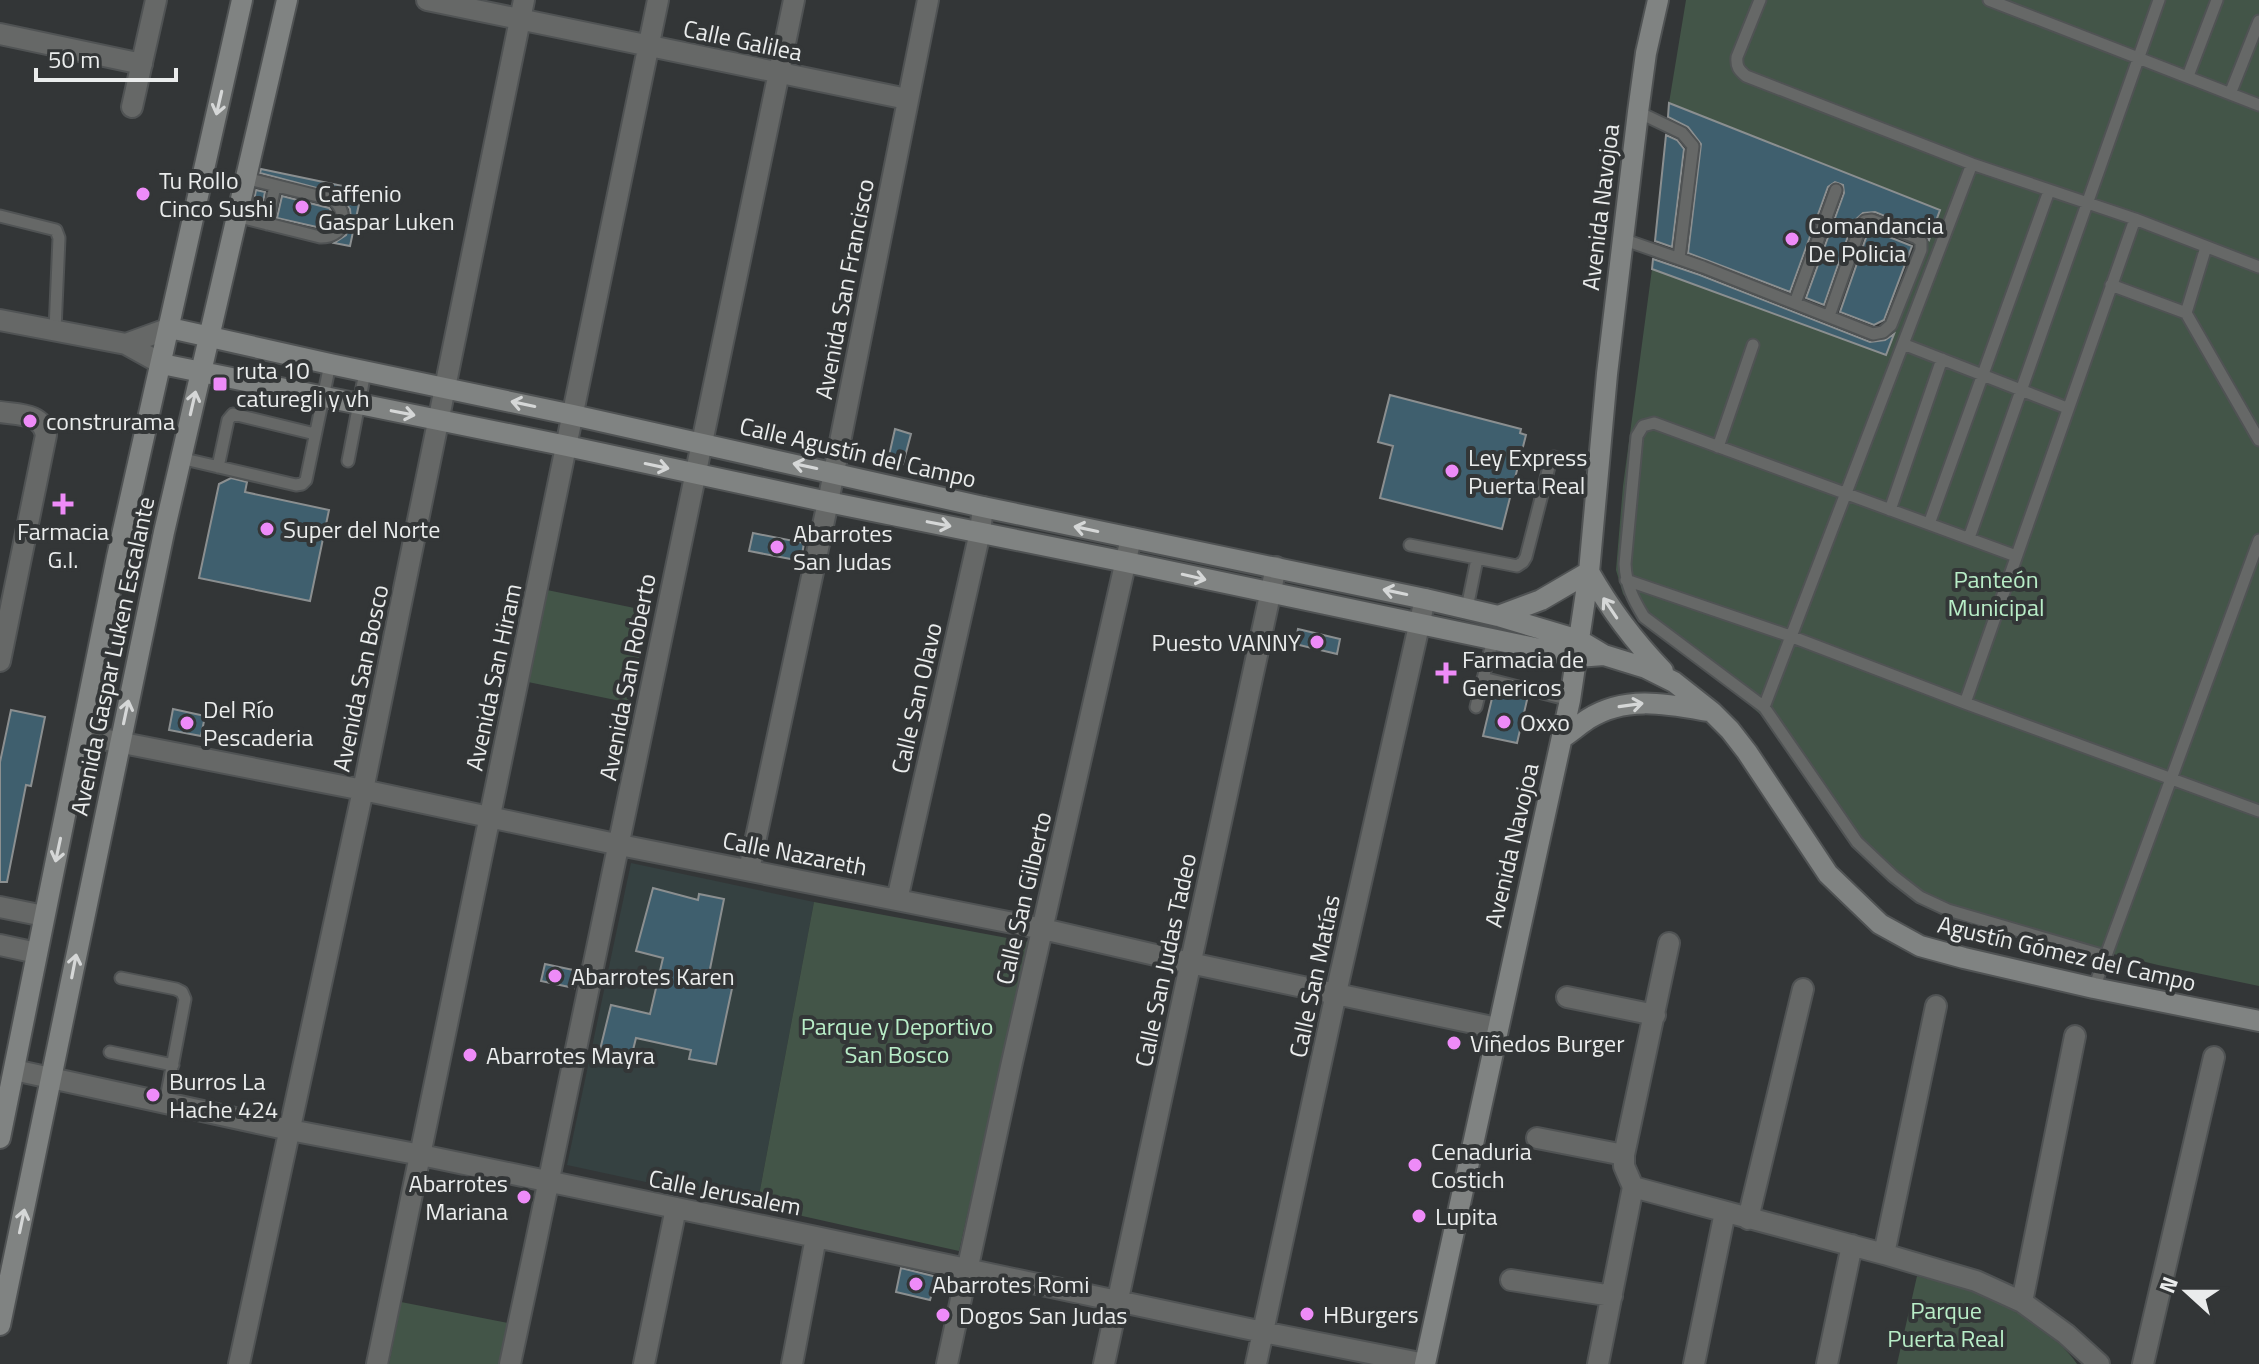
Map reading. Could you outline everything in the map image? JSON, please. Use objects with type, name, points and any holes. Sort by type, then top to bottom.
[{"type":"street","points":[[132,107],[156,0]]},
{"type":"street","name":"Avenida Gaspar Luken Escalante","points":[[0,1138],[117,557],[242,0]]},
{"type":"street","name":"Avenida Gaspar Luken Escalante","points":[[0,1325],[180,458],[287,0]]},
{"type":"street","name":"Calle Galilea","points":[[427,0],[522,9],[649,46],[907,99]]},
{"type":"street","name":"Avenida San Hiram","points":[[377,1364],[658,0]]},
{"type":"street","name":"Avenida San Roberto","points":[[510,1364],[794,0]]},
{"type":"street","name":"Avenida San Francisco","points":[[749,870],[834,473],[928,0]]},
{"type":"street","name":"Avenida Navojoa","points":[[1425,1364],[1570,700],[1589,572],[1597,465],[1622,239],[1646,53],[1658,0]]},
{"type":"street","name":"Avenida San Bosco","points":[[239,1364],[363,790],[522,9]]},
{"type":"street","points":[[0,34],[142,64]]},
{"type":"street","points":[[0,320],[126,344],[162,364],[1493,639],[1578,649]]},
{"type":"street","points":[[126,344],[170,328]]},
{"type":"street","name":"Calle Agustín del Campo","points":[[170,328],[983,507],[1467,608],[1498,616],[1578,649]]},
{"type":"street","points":[[0,412],[37,418],[44,425],[46,435],[0,661]]},
{"type":"street","name":"Calle San Olavo","points":[[897,900],[980,532],[983,507]]},
{"type":"street","name":"Calle San Gilberto","points":[[947,1364],[1131,538]]},
{"type":"street","name":"Calle San Judas Tadeo","points":[[1104,1364],[1276,567]]},
{"type":"street","points":[[1498,616],[1541,600],[1589,572],[1626,631],[1674,682]]},
{"type":"street","name":"Calle San Matías","points":[[1256,1364],[1425,599]]},
{"type":"street","name":"Agustín Gómez del Campo","points":[[1578,649],[1646,668],[1674,682],[1712,712],[1747,752],[1828,874],[1880,924],[1920,946],[2094,988],[2259,1021]]},
{"type":"street","points":[[1562,738],[1590,717],[1623,705],[1658,702],[1712,712]]},
{"type":"street","name":"Calle Nazareth","points":[[82,735],[1043,929],[1497,1028]]},
{"type":"street","points":[[0,907],[44,916]]},
{"type":"street","points":[[1598,1364],[1633,1187],[1624,1166],[1624,1155],[1669,943]]},
{"type":"street","points":[[0,945],[37,953]]},
{"type":"street","points":[[1748,1219],[1803,989]]},
{"type":"street","points":[[1567,997],[1655,1015]]},
{"type":"street","points":[[1884,1254],[1936,1006]]},
{"type":"street","points":[[2022,1302],[2075,1036]]},
{"type":"street","points":[[2143,1364],[2214,1057]]},
{"type":"street","name":"Calle Jerusalem","points":[[14,1070],[165,1104],[1425,1364]]},
{"type":"street","points":[[1537,1138],[1624,1155]]},
{"type":"street","points":[[1633,1187],[1976,1281],[2022,1302],[2066,1334],[2099,1364]]},
{"type":"street","points":[[644,1364],[676,1208]]},
{"type":"street","points":[[1694,1364],[1725,1212]]},
{"type":"street","points":[[792,1364],[816,1237]]},
{"type":"street","points":[[1827,1364],[1852,1245]]},
{"type":"street","points":[[1511,1280],[1612,1296]]},
{"type":"lane","points":[[1760,0],[1737,57],[1739,71],[1746,76],[1972,164],[2135,219],[2259,267]]},
{"type":"lane","points":[[1989,0],[2259,105]]},
{"type":"lane","points":[[1969,538],[2159,0]]},
{"type":"lane","points":[[2188,76],[2217,0]]},
{"type":"lane","points":[[2230,94],[2259,21]]},
{"type":"lane","points":[[1638,112],[1682,133],[1693,146],[1679,258]]},
{"type":"lane","points":[[1764,707],[1972,164]]},
{"type":"lane","points":[[236,216],[320,237],[337,233],[342,224],[341,207],[334,200],[245,178]]},
{"type":"lane","points":[[267,224],[275,186]]},
{"type":"lane","points":[[1795,303],[1836,190]]},
{"type":"lane","points":[[1929,524],[2049,191]]},
{"type":"lane","points":[[0,216],[56,230],[59,238],[55,330]]},
{"type":"lane","points":[[1965,703],[2135,219]]},
{"type":"lane","points":[[1622,239],[1679,258],[1873,334],[1883,332],[1891,325],[1921,250],[1921,242],[1872,220],[1865,221],[1829,316]]},
{"type":"lane","points":[[2186,313],[2206,247]]},
{"type":"lane","points":[[2111,285],[2186,313],[2259,440]]},
{"type":"lane","points":[[1903,344],[2067,408]]},
{"type":"lane","points":[[1718,447],[1753,345]]},
{"type":"lane","points":[[1890,510],[1942,359]]},
{"type":"lane","points":[[180,458],[302,484],[306,480],[330,364]]},
{"type":"lane","points":[[348,461],[365,372]]},
{"type":"lane","points":[[218,467],[228,420],[233,414],[315,434]]},
{"type":"lane","points":[[2016,556],[1654,423],[1643,426],[1637,436],[1625,564],[1632,597],[1644,617],[1764,707],[1857,842],[1920,897],[1948,910],[2105,956]]},
{"type":"lane","points":[[1410,545],[1517,566],[1523,562],[1551,459],[1597,465]]},
{"type":"lane","points":[[2094,988],[2259,540]]},
{"type":"lane","points":[[1467,608],[1477,559]]},
{"type":"lane","points":[[1626,580],[1790,636],[2259,811]]},
{"type":"lane","points":[[1476,707],[1493,639]]},
{"type":"lane","points":[[1483,678],[1570,700]]},
{"type":"lane","points":[[121,978],[182,992],[185,999],[165,1104]]},
{"type":"lane","points":[[110,1052],[173,1065]]},
{"type":"shaded area","points":[[631,863],[814,902],[757,1206],[567,1165]]},
{"type":"green space","name":"Panteón Municipal","points":[[1686,0],[2259,0],[2259,986],[2158,965],[1975,920],[1917,898],[1879,871],[1763,717],[1638,612],[1623,594],[1616,570],[1623,486],[1652,269],[1885,355],[1940,210],[1669,103]]},
{"type":"green space","points":[[547,590],[649,611],[630,703],[528,682]]},
{"type":"green space","name":"Parque y Deportivo San Bosco","points":[[814,902],[1029,942],[959,1251],[757,1206]]},
{"type":"green space","name":"Parque Puerta Real","points":[[1917,1276],[1971,1290],[1999,1303],[2043,1330],[2077,1364],[1897,1364]]},
{"type":"green space","points":[[401,1302],[508,1323],[500,1364],[389,1364]]},
{"type":"building","points":[[1669,103],[1940,210],[1929,240],[1920,230],[1875,212],[1863,213],[1853,222],[1824,305],[1806,298],[1844,193],[1843,185],[1835,182],[1828,187],[1790,292],[1688,253],[1701,144],[1688,127],[1668,117]]},
{"type":"building","points":[[1666,135],[1677,140],[1684,149],[1672,247],[1655,241]]},
{"type":"building","points":[[261,169],[362,190],[350,246],[334,243],[346,235],[351,220],[350,209],[340,194],[260,173]]},
{"type":"building","points":[[256,190],[265,192],[261,213],[252,211]]},
{"type":"building","points":[[282,196],[329,208],[334,222],[321,228],[277,218]]},
{"type":"building","points":[[1869,229],[1912,246],[1884,320],[1874,325],[1840,312]]},
{"type":"building","points":[[1653,259],[1870,342],[1885,340],[1894,334],[1886,355],[1652,269]]},
{"type":"building","name":"Ley Express Puerta Real","points":[[1390,395],[1521,429],[1520,433],[1526,435],[1502,529],[1380,498],[1393,446],[1378,442]]},
{"type":"building","points":[[895,429],[911,434],[903,464],[888,460]]},
{"type":"building","name":"Super del Norte","points":[[231,478],[247,482],[245,492],[329,510],[310,601],[199,578],[219,484]]},
{"type":"building","name":"Abarrotes San Judas","points":[[753,533],[804,543],[801,561],[749,551]]},
{"type":"building","name":"Puesto VANNY","points":[[1298,629],[1340,639],[1337,654],[1295,644]]},
{"type":"building","name":"Oxxo","points":[[1494,690],[1527,700],[1517,743],[1483,736]]},
{"type":"building","name":"Del Río Pescaderia","points":[[173,709],[205,716],[201,736],[169,730]]},
{"type":"building","points":[[11,710],[45,717],[31,786],[26,785],[7,882],[0,882],[0,762]]},
{"type":"building","points":[[653,888],[698,900],[699,894],[724,899],[709,974],[734,979],[716,1064],[689,1059],[691,1050],[636,1038],[629,1066],[598,1058],[611,1005],[650,1014],[663,958],[636,951]]},
{"type":"building","name":"Abarrotes Karen","points":[[545,964],[578,971],[574,988],[541,981]]},
{"type":"building","name":"Abarrotes Romi","points":[[901,1268],[937,1277],[930,1300],[896,1292]]},
{"type":"place","name":"Tu Rollo Cinco Sushi","points":[[143,194]]},
{"type":"place","name":"Caffenio Gaspar Luken","points":[[302,207]]},
{"type":"place","name":"Comandancia De Policia","points":[[1792,239]]},
{"type":"place","name":"ruta 10 caturegli y vh","points":[[220,384]]},
{"type":"place","name":"construrama","points":[[30,421]]},
{"type":"place","name":"Ley Express Puerta Real","points":[[1452,471]]},
{"type":"place","name":"Farmacia G.I.","points":[[63,504]]},
{"type":"place","name":"Super del Norte","points":[[267,529]]},
{"type":"place","name":"Abarrotes San Judas","points":[[777,547]]},
{"type":"place","name":"Puesto VANNY","points":[[1317,642]]},
{"type":"place","name":"Farmacia de Genericos","points":[[1446,673]]},
{"type":"place","name":"Oxxo","points":[[1504,722]]},
{"type":"place","name":"Del Río Pescaderia","points":[[187,723]]},
{"type":"place","name":"Abarrotes Karen","points":[[555,976]]},
{"type":"place","name":"Viñedos Burger","points":[[1454,1043]]},
{"type":"place","name":"Abarrotes Mayra","points":[[470,1055]]},
{"type":"place","name":"Burros La Hache 424","points":[[153,1095]]},
{"type":"place","name":"Cenaduria Costich","points":[[1415,1165]]},
{"type":"place","name":"Abarrotes Mariana","points":[[524,1197]]},
{"type":"place","name":"Lupita","points":[[1419,1216]]},
{"type":"place","name":"Abarrotes Romi","points":[[916,1284]]},
{"type":"place","name":"HBurgers","points":[[1307,1314]]},
{"type":"place","name":"Dogos San Judas","points":[[943,1315]]}]
